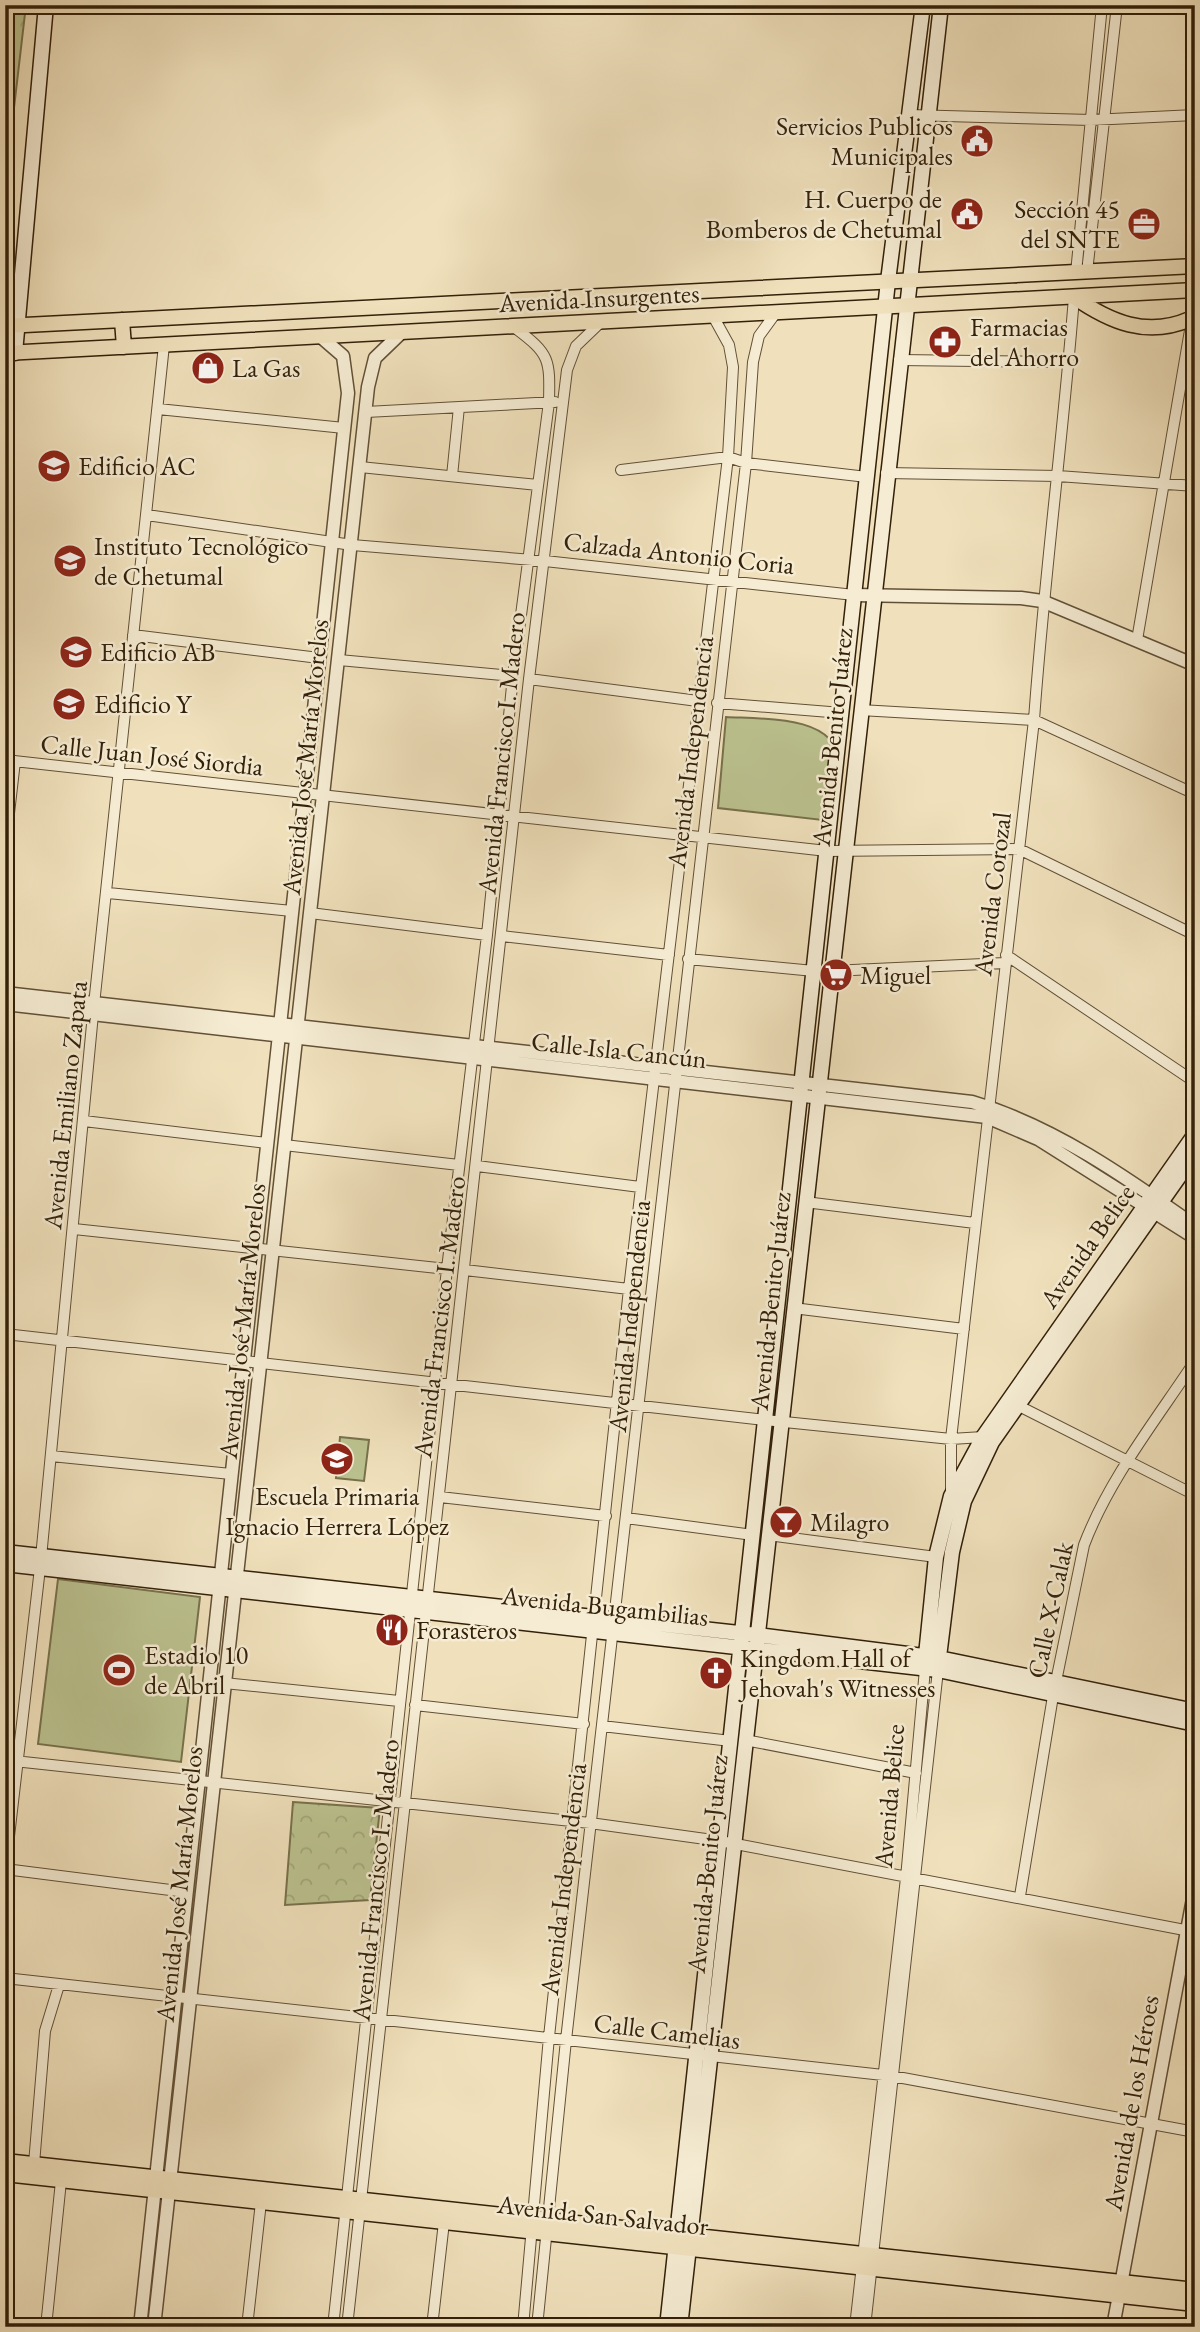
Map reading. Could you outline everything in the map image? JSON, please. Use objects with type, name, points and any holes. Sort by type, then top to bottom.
[{"type":"main road","points":[[10,353],[10,325],[46,5]]},
{"type":"main road","name":"Avenida Benito Juárez","points":[[749,1640],[753,1535],[765,1420],[885,307],[923,5]]},
{"type":"main road","name":"Avenida Benito Juárez","points":[[680,2327],[683,2241],[749,1640],[768,1535],[941,5]]},
{"type":"main road","name":"Avenida Insurgentes","points":[[10,325],[1082,272],[1193,271]]},
{"type":"main road","points":[[973,278],[973,302]]},
{"type":"main road","points":[[803,285],[803,313]]},
{"type":"main road","name":"Avenida Insurgentes","points":[[10,353],[803,313],[1195,290]]},
{"type":"main road","points":[[1074,297],[1103,317],[1128,325],[1164,327],[1190,319]]},
{"type":"main road","points":[[248,313],[250,341]]},
{"type":"main road","points":[[121,320],[124,347]]},
{"type":"main road","name":"Avenida Belice","points":[[932,1664],[964,1501],[992,1442],[1015,1403],[1153,1203],[1195,1134]]},
{"type":"main road","name":"Avenida Belice","points":[[1153,1203],[1195,1154]]},
{"type":"main road","name":"Avenida Belice","points":[[932,1664],[936,1557],[951,1496],[984,1437],[1015,1403]]},
{"type":"main road","name":"Avenida Bugambilias","points":[[5,1552],[40,1562],[749,1640],[932,1664],[1195,1724]]},
{"type":"main road","name":"Avenida Bugambilias","points":[[5,1564],[40,1562]]},
{"type":"main road","name":"Avenida Bugambilias","points":[[1055,1690],[1195,1711]]},
{"type":"main road","name":"Avenida San Salvador","points":[[5,2161],[261,2202],[353,2205],[444,2222],[540,2226]]},
{"type":"main road","name":"Avenida San Salvador","points":[[5,2175],[61,2181],[161,2185],[353,2205],[1121,2289],[1195,2304]]},
{"type":"main road","name":"Avenida Benito Juárez","points":[[667,2327],[683,2241]]},
{"type":"main road","name":"Avenida San Salvador","points":[[1121,2289],[1195,2290]]},
{"type":"street","points":[[1082,272],[1091,120],[1102,5]]},
{"type":"street","points":[[1082,272],[1117,5]]},
{"type":"street","points":[[909,115],[1091,120],[1195,115]]},
{"type":"street","points":[[1193,271],[1195,229]]},
{"type":"street","name":"Avenida Corozal","points":[[951,1496],[951,1439],[1034,720],[1042,601],[1058,476],[1074,297]]},
{"type":"street","points":[[1137,640],[1195,300]]},
{"type":"street","name":"Avenida Independencia","points":[[523,2327],[566,2040],[746,463],[753,362],[759,336],[775,314]]},
{"type":"street","name":"Avenida Independencia","points":[[537,2327],[549,2038],[640,1187],[728,457],[733,367],[729,345],[713,316]]},
{"type":"street","name":"Avenida Francisco I. Madero","points":[[347,2327],[367,2018],[399,1701],[440,1497],[529,679],[567,370],[576,346],[600,323]]},
{"type":"street","name":"Avenida Francisco I. Madero","points":[[333,2327],[382,2018],[415,1705],[418,1604],[434,1382],[487,935],[513,676],[550,402],[550,364],[534,342],[514,328]]},
{"type":"street","name":"Avenida José María Morelos","points":[[140,2327],[189,2000],[366,412],[375,358],[402,332]]},
{"type":"street","name":"Avenida José María Morelos","points":[[153,2327],[174,1998],[344,428],[348,368],[343,356],[321,337]]},
{"type":"street","name":"Avenida Emiliano Zapata","points":[[164,345],[94,1009],[40,1562],[11,1760],[5,1870],[186,1892]]},
{"type":"street","points":[[899,360],[1069,362]]},
{"type":"street","points":[[366,412],[563,402]]},
{"type":"street","points":[[452,476],[459,407]]},
{"type":"street","points":[[158,410],[344,428]]},
{"type":"street","points":[[621,470],[728,457],[746,463],[867,477]]},
{"type":"street","points":[[360,467],[538,485]]},
{"type":"street","points":[[886,473],[1058,476],[1195,486]]},
{"type":"street","name":"Calzada Antonio Coria","points":[[147,515],[352,545],[527,559],[854,595],[1042,601],[1195,665]]},
{"type":"street","points":[[133,635],[320,658]]},
{"type":"street","points":[[339,660],[513,676]]},
{"type":"street","points":[[529,679],[698,701]]},
{"type":"street","points":[[717,703],[842,713]]},
{"type":"street","points":[[860,710],[1034,720],[1195,794]]},
{"type":"street","points":[[5,849],[10,761]]},
{"type":"street","name":"Calle Juan José Siordia","points":[[10,761],[827,850],[1018,849],[1195,935]]},
{"type":"street","points":[[108,893],[292,911]]},
{"type":"street","points":[[310,913],[487,935]]},
{"type":"street","points":[[502,936],[669,955]]},
{"type":"street","points":[[688,959],[814,971]]},
{"type":"street","points":[[831,971],[1006,959],[1195,1082]]},
{"type":"street","name":"Calle Isla Cancún","points":[[5,993],[94,1009]]},
{"type":"street","name":"Calle Isla Cancún","points":[[5,1004],[94,1009],[279,1029],[801,1088],[1013,1115],[1066,1143],[1153,1203],[1195,1238]]},
{"type":"street","points":[[84,1121],[267,1143]]},
{"type":"street","points":[[284,1145],[459,1165]]},
{"type":"street","points":[[477,1166],[640,1187]]},
{"type":"street","points":[[805,1202],[975,1223]]},
{"type":"street","name":"Calle Isla Cancún","points":[[1153,1203],[1195,1226]]},
{"type":"street","points":[[74,1228],[447,1269]]},
{"type":"street","points":[[466,1270],[629,1289]]},
{"type":"street","points":[[793,1308],[964,1329]]},
{"type":"street","points":[[5,1335],[765,1420],[951,1439],[984,1437]]},
{"type":"street","name":"Calle X-Calak","points":[[1020,1896],[1055,1690],[1084,1545],[1092,1524],[1128,1462],[1195,1361]]},
{"type":"street","points":[[1015,1403],[1195,1495]]},
{"type":"street","points":[[51,1456],[231,1474]]},
{"type":"street","points":[[440,1497],[606,1516]]},
{"type":"street","points":[[626,1518],[753,1535]]},
{"type":"street","points":[[768,1535],[936,1557]]},
{"type":"street","name":"Avenida Belice","points":[[910,1879],[916,1773],[932,1664]]},
{"type":"street","name":"Avenida Belice","points":[[866,2327],[868,2261],[932,1664]]},
{"type":"street","points":[[224,1683],[399,1701]]},
{"type":"street","points":[[415,1705],[584,1724]]},
{"type":"street","points":[[602,1726],[738,1740],[916,1773]]},
{"type":"street","points":[[11,1760],[574,1821],[727,1842],[910,1879],[1020,1896],[1191,1931]]},
{"type":"street","name":"Avenida de los Héroes","points":[[1113,2327],[1150,2124],[1191,1931],[1195,1888]]},
{"type":"street","name":"Calle Camelias","points":[[5,1978],[888,2076],[1195,2132]]},
{"type":"street","points":[[34,2164],[45,2031],[59,1985]]},
{"type":"street","points":[[46,2327],[61,2181]]},
{"type":"street","points":[[247,2327],[261,2202]]},
{"type":"street","points":[[432,2327],[444,2222]]},
{"type":"street","name":"Avenida Belice","points":[[855,2327],[868,2261]]},
{"type":"green space","points":[[5,5],[26,5],[5,185]]},
{"type":"green space","points":[[726,717],[794,722],[825,735],[834,746],[838,761],[831,821],[718,808]]},
{"type":"green space","points":[[340,1437],[369,1440],[364,1481],[336,1478]]},
{"type":"green space","name":"Estadio 10 de Abril","points":[[58,1579],[200,1597],[181,1762],[38,1744]]},
{"type":"green space","points":[[293,1802],[380,1808],[370,1900],[285,1905]]},
{"type":"place","name":"Servicios Publicos Municipales","points":[[977,141]]},
{"type":"place","name":"H. Cuerpo de Bomberos de Chetumal","points":[[967,214]]},
{"type":"place","name":"Sección 45 del SNTE","points":[[1144,224]]},
{"type":"place","name":"Farmacias del Ahorro","points":[[945,342]]},
{"type":"place","name":"La Gas","points":[[208,368]]},
{"type":"place","name":"Edificio AC","points":[[54,466]]},
{"type":"place","name":"Instituto Tecnológico de Chetumal","points":[[70,561]]},
{"type":"place","name":"Edificio AB","points":[[76,652]]},
{"type":"place","name":"Edificio Y","points":[[69,704]]},
{"type":"place","name":"Miguel","points":[[836,975]]},
{"type":"place","name":"Escuela Primaria Ignacio Herrera López","points":[[337,1459]]},
{"type":"place","name":"Milagro","points":[[786,1522]]},
{"type":"place","name":"Forasteros","points":[[392,1630]]},
{"type":"place","name":"Estadio 10 de Abril","points":[[119,1670]]},
{"type":"place","name":"Kingdom Hall of Jehovah's Witnesses","points":[[716,1673]]}]
